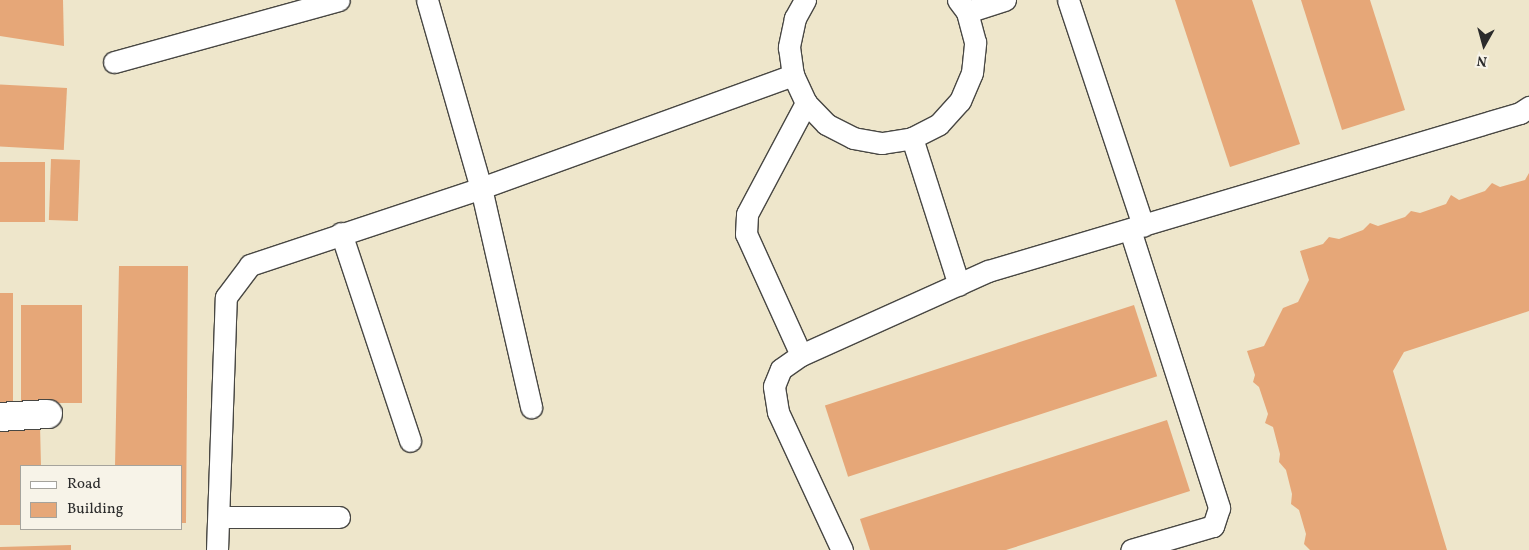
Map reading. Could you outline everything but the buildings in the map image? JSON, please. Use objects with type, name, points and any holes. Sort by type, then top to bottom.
[{"type":"street","points":[[0,417],[48,414]]},
{"type":"lane","points":[[114,62],[339,0]]},
{"type":"lane","points":[[427,0],[481,188],[532,407]]},
{"type":"lane","points":[[805,0],[795,18],[789,46],[792,75],[806,102],[826,124],[853,138],[882,143],[912,138],[944,118],[960,101],[972,73],[975,42],[962,6],[1005,0]]},
{"type":"lane","points":[[1068,0],[1219,508],[1213,526],[1130,550]]},
{"type":"lane","points":[[217,550],[226,297],[250,266],[341,233],[481,188],[792,75]]},
{"type":"lane","points":[[801,355],[746,234],[747,214],[806,102]]},
{"type":"lane","points":[[842,550],[778,412],[774,386],[780,369],[801,355],[988,271],[1520,113],[1529,107]]},
{"type":"lane","points":[[912,138],[959,285]]},
{"type":"lane","points":[[341,233],[410,440]]},
{"type":"lane","points":[[219,517],[339,516]]}]
